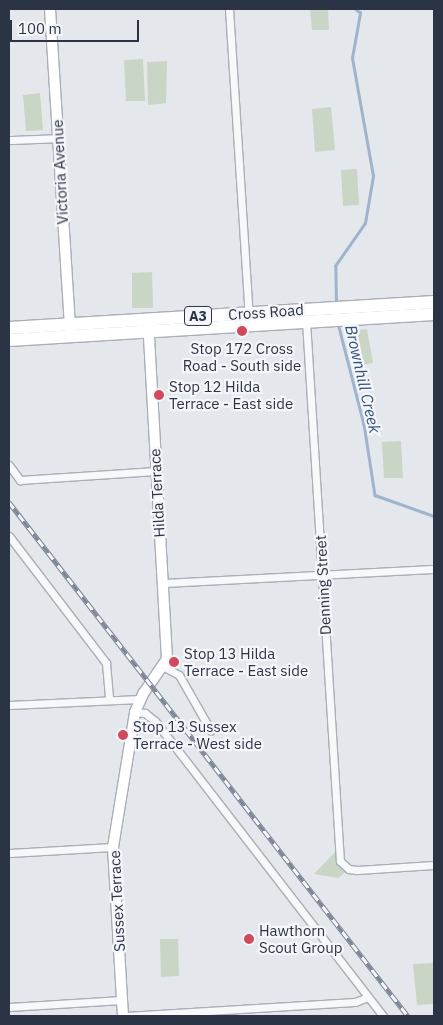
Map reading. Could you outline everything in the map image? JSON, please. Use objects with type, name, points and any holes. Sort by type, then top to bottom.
[{"type":"highway","name":"Cross Road","points":[[337,314],[434,302]]},
{"type":"highway","name":"Cross Road","points":[[9,328],[70,330],[306,315],[434,314]]},
{"type":"highway","name":"Cross Road","points":[[9,340],[70,330]]},
{"type":"street","name":"Victoria Avenue","points":[[50,9],[70,330]]},
{"type":"street","points":[[229,9],[249,319]]},
{"type":"street","points":[[9,140],[58,138]]},
{"type":"street","name":"Denning Street","points":[[306,315],[340,861],[349,869],[357,870],[434,865]]},
{"type":"street","name":"Hilda Terrace","points":[[148,325],[167,651],[164,667]]},
{"type":"street","points":[[9,465],[20,480],[156,471]]},
{"type":"street","points":[[10,539],[106,663],[109,700]]},
{"type":"street","points":[[163,583],[434,569]]},
{"type":"street","points":[[9,705],[140,699],[164,667],[179,675],[212,731]]},
{"type":"street","name":"Sussex Terrace","points":[[125,1016],[122,1000],[113,847],[135,712],[140,699]]},
{"type":"street","points":[[135,712],[144,713],[154,721],[383,1016]]},
{"type":"street","points":[[9,854],[113,847]]},
{"type":"street","points":[[125,1016],[355,1002],[368,997]]},
{"type":"street","points":[[9,1007],[122,1000]]},
{"type":"green space","points":[[310,9],[328,9],[329,30],[312,30]]},
{"type":"green space","points":[[143,59],[145,101],[126,101],[124,60]]},
{"type":"green space","points":[[167,61],[166,103],[148,105],[147,62]]},
{"type":"green space","points":[[40,93],[43,130],[26,131],[23,95]]},
{"type":"green space","points":[[331,107],[335,150],[315,152],[312,109]]},
{"type":"green space","points":[[357,169],[359,205],[343,206],[341,170]]},
{"type":"green space","points":[[152,272],[153,308],[132,308],[132,273]]},
{"type":"green space","points":[[367,329],[373,363],[355,366],[349,331]]},
{"type":"green space","points":[[401,441],[403,478],[384,478],[382,442]]},
{"type":"green space","points":[[338,849],[340,861],[349,869],[338,878],[314,874]]},
{"type":"green space","points":[[160,939],[178,939],[179,976],[161,977]]},
{"type":"green space","points":[[434,963],[434,1004],[417,1005],[413,964]]},
{"type":"waterway","name":"Brownhill Creek","points":[[336,305],[335,266],[365,223],[373,176],[352,58],[360,13],[355,9]]},
{"type":"waterway","name":"Brownhill Creek","points":[[338,323],[364,424],[375,495],[434,516]]},
{"type":"railway","points":[[9,502],[408,1016]]},
{"type":"place","name":"Stop 172 Cross Road - South side","points":[[242,331]]},
{"type":"place","name":"Stop 12 Hilda Terrace - East side","points":[[159,395]]},
{"type":"place","name":"Stop 13 Hilda Terrace - East side","points":[[174,662]]},
{"type":"place","name":"Stop 13 Sussex Terrace - West side","points":[[123,735]]},
{"type":"place","name":"Hawthorn Scout Group","points":[[249,939]]}]
